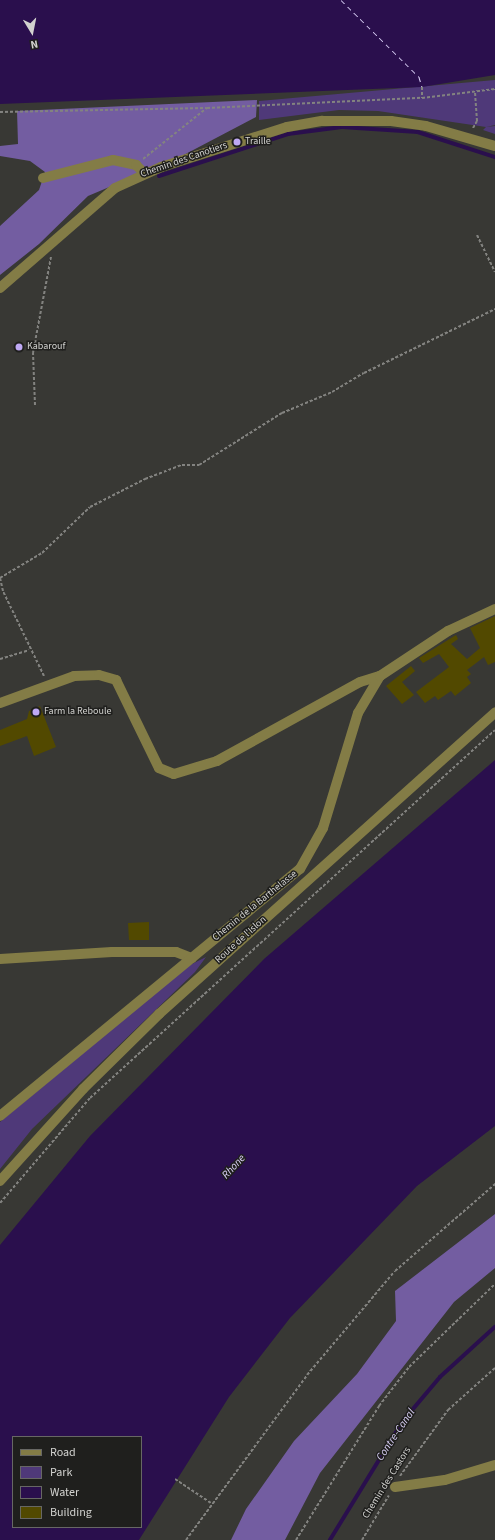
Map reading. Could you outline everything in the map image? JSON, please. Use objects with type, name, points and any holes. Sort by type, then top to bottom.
[{"type":"street","name":"Chemin des Canotiers","points":[[0,288],[98,200],[144,173],[287,127],[322,121],[391,121],[455,134],[495,146]]},
{"type":"street","points":[[43,178],[113,160],[136,165],[144,173]]},
{"type":"street","name":"Chemin de la Barthelasse","points":[[0,1116],[300,869],[310,856],[323,828],[358,713],[380,676],[448,631],[495,609]]},
{"type":"street","points":[[0,703],[74,676],[99,675],[116,680],[160,768],[174,774],[217,761],[360,682],[380,676]]},
{"type":"street","name":"Route de l'Islon","points":[[0,1181],[83,1088],[154,1020],[495,712]]},
{"type":"street","points":[[0,959],[112,952],[176,952],[192,958]]},
{"type":"street","points":[[395,1487],[445,1480],[495,1465]]},
{"type":"path","points":[[422,86],[422,98]]},
{"type":"path","points":[[455,134],[462,126],[475,129],[475,92]]},
{"type":"path","points":[[0,112],[207,108]]},
{"type":"path","points":[[477,235],[495,272]]},
{"type":"path","points":[[35,405],[33,353],[52,265],[49,245]]},
{"type":"path","points":[[50,685],[29,650],[0,578],[42,553],[90,507],[145,479],[182,465],[199,465],[282,413],[332,392],[364,372],[495,309]]},
{"type":"path","points":[[0,659],[29,650]]},
{"type":"path","points":[[0,1204],[90,1098],[495,730]]},
{"type":"path","points":[[186,1540],[211,1503],[307,1375],[395,1271],[495,1184]]},
{"type":"path","points":[[296,1540],[379,1406],[409,1367],[495,1284]]},
{"type":"path","name":"Chemin des Castors","points":[[362,1540],[395,1487],[407,1463],[448,1410],[495,1368]]},
{"type":"path","points":[[175,1479],[211,1503]]},
{"type":"green space","points":[[495,80],[495,125],[486,127],[378,111],[339,110],[259,120],[259,101]]},
{"type":"green space","points":[[495,126],[495,134],[483,130],[486,127]]},
{"type":"green space","points":[[206,957],[195,972],[32,1129],[0,1169],[0,1122],[188,966]]},
{"type":"shaded area","points":[[257,100],[256,117],[178,158],[88,196],[39,244],[0,275],[0,226],[39,190],[45,172],[30,161],[0,156],[0,146],[18,144],[17,111]]},
{"type":"shaded area","points":[[495,1214],[495,1268],[454,1302],[320,1473],[285,1540],[231,1540],[246,1509],[294,1441],[357,1374],[396,1321],[395,1291]]},
{"type":"water","points":[[0,0],[495,0],[495,75],[422,87],[0,104]]},
{"type":"water","name":"Rhone","points":[[495,760],[495,1126],[417,1186],[290,1318],[229,1397],[139,1540],[0,1540],[0,1245],[90,1136],[264,959]]},
{"type":"building","points":[[495,616],[495,662],[488,665],[484,657],[467,670],[471,674],[467,677],[471,683],[455,696],[451,691],[438,700],[435,696],[425,703],[416,692],[449,667],[439,654],[423,663],[419,658],[456,635],[458,639],[451,644],[467,659],[480,648],[470,628]]},
{"type":"building","points":[[411,666],[415,671],[402,682],[414,695],[402,704],[386,686]]},
{"type":"building","points":[[40,706],[56,747],[34,756],[27,736],[0,746],[0,730],[27,719],[29,711]]},
{"type":"building","points":[[149,922],[149,940],[129,940],[128,923]]},
{"type":"waterway","points":[[159,176],[288,134],[342,127],[418,132],[495,157]]},
{"type":"waterway","name":"Contre-Canal","points":[[330,1540],[403,1421],[440,1377],[495,1327]]},
{"type":"ferry route","points":[[341,0],[419,77],[422,87]]},
{"type":"place","name":"Traille","points":[[237,142]]},
{"type":"place","name":"Kabarouf","points":[[19,347]]},
{"type":"place","name":"Farm la Reboule","points":[[36,712]]}]
